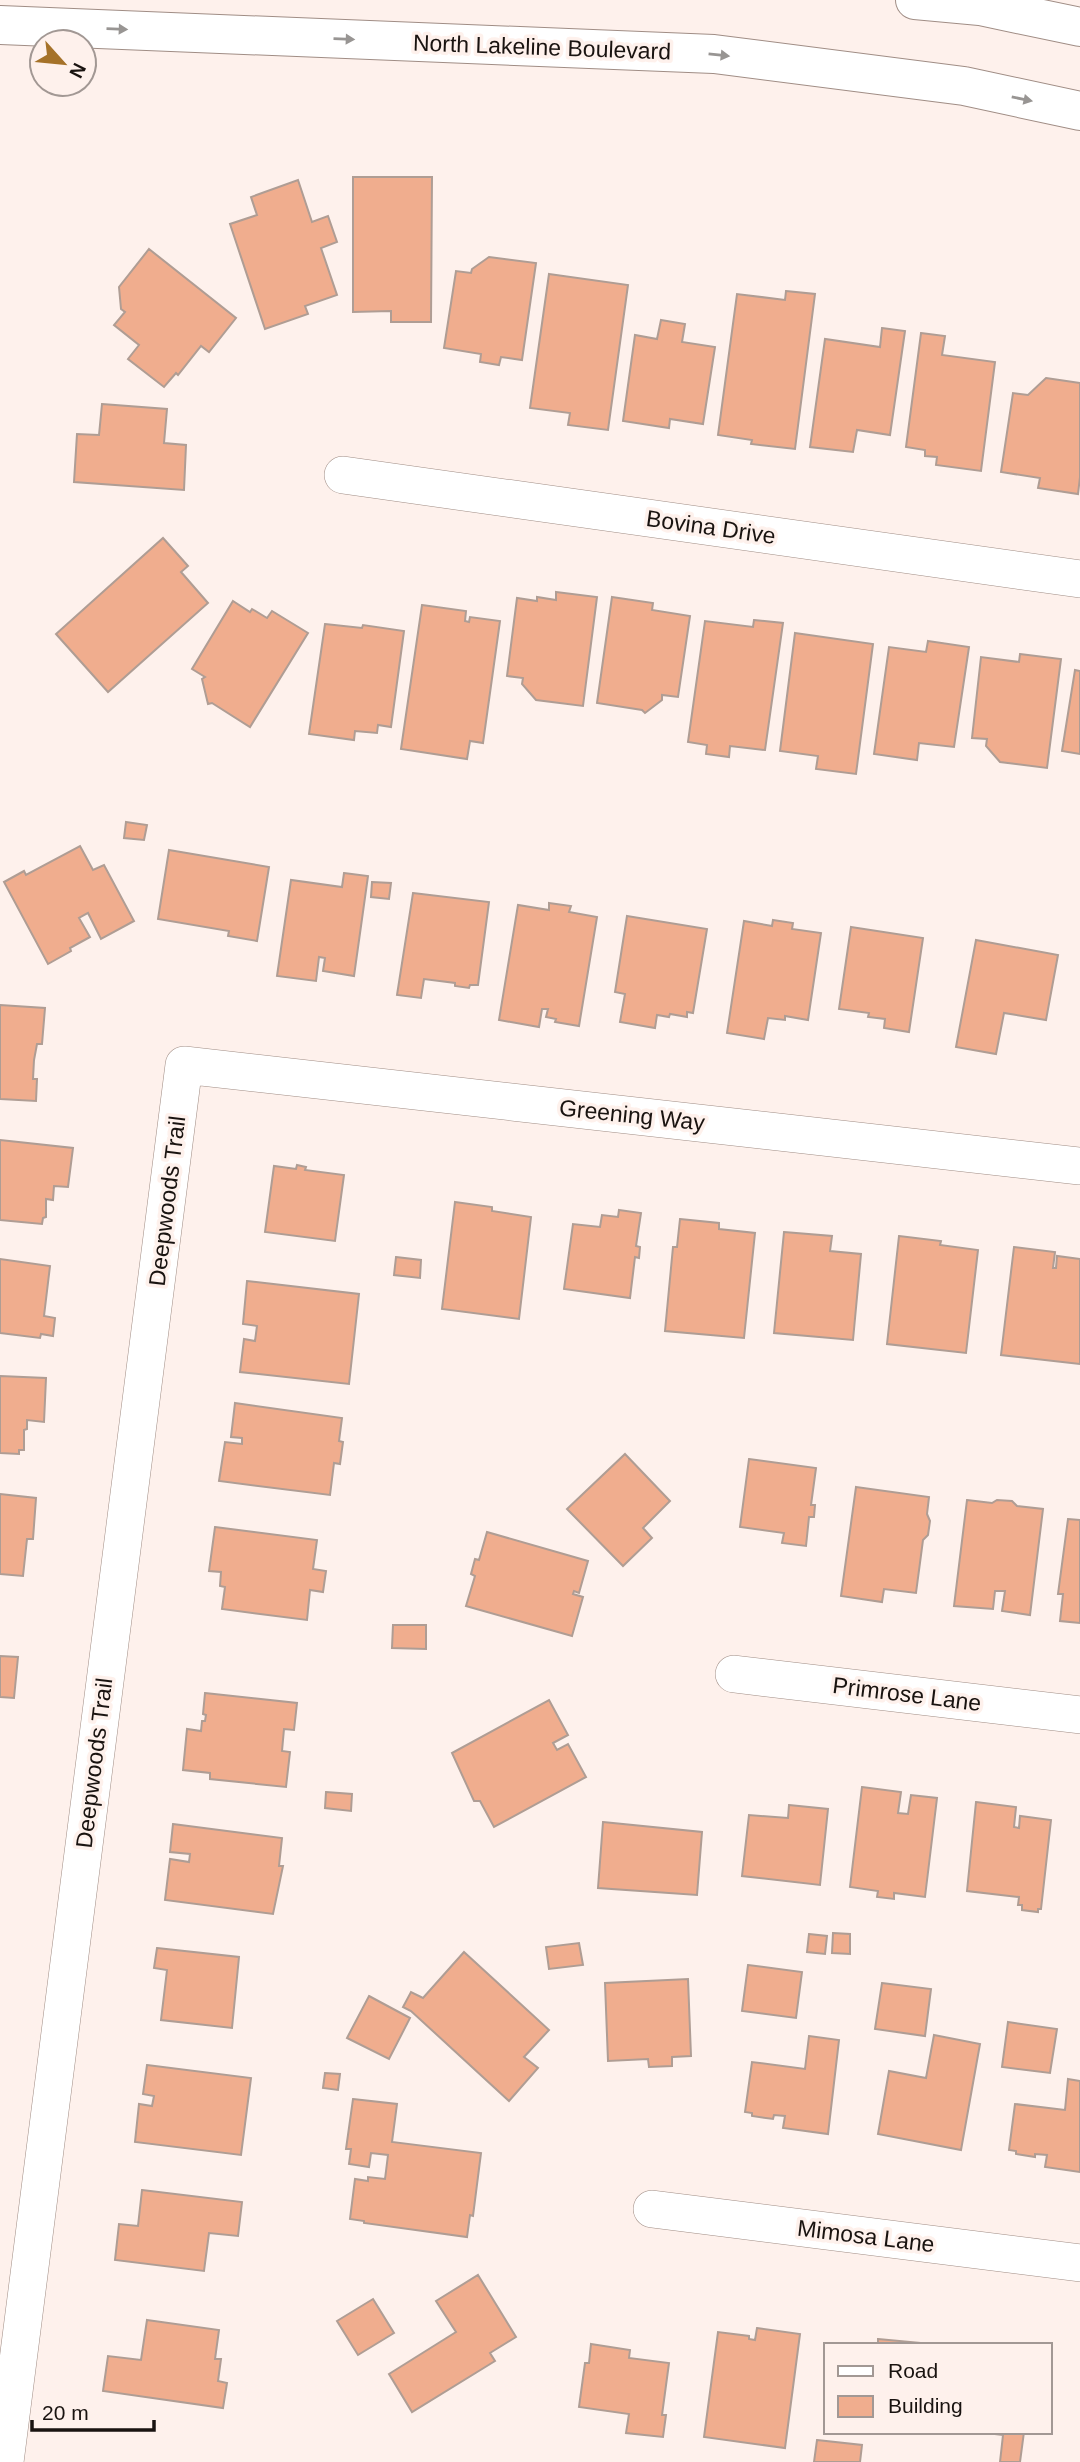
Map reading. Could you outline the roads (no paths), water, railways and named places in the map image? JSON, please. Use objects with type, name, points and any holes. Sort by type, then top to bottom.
[{"type":"main road","points":[[915,0],[980,6],[1080,27]]},
{"type":"main road","name":"North Lakeline Boulevard","points":[[0,25],[713,54],[964,86],[1080,111]]},
{"type":"street","name":"Bovina Drive","points":[[343,475],[1080,579]]},
{"type":"street","name":"Greening Way","points":[[184,1065],[1080,1166]]},
{"type":"street","name":"Deepwoods Trail","points":[[5,2462],[11,2323],[184,1065]]},
{"type":"street","name":"Primrose Lane","points":[[734,1674],[1080,1714]]},
{"type":"street","name":"Mimosa Lane","points":[[652,2209],[1080,2263]]}]
